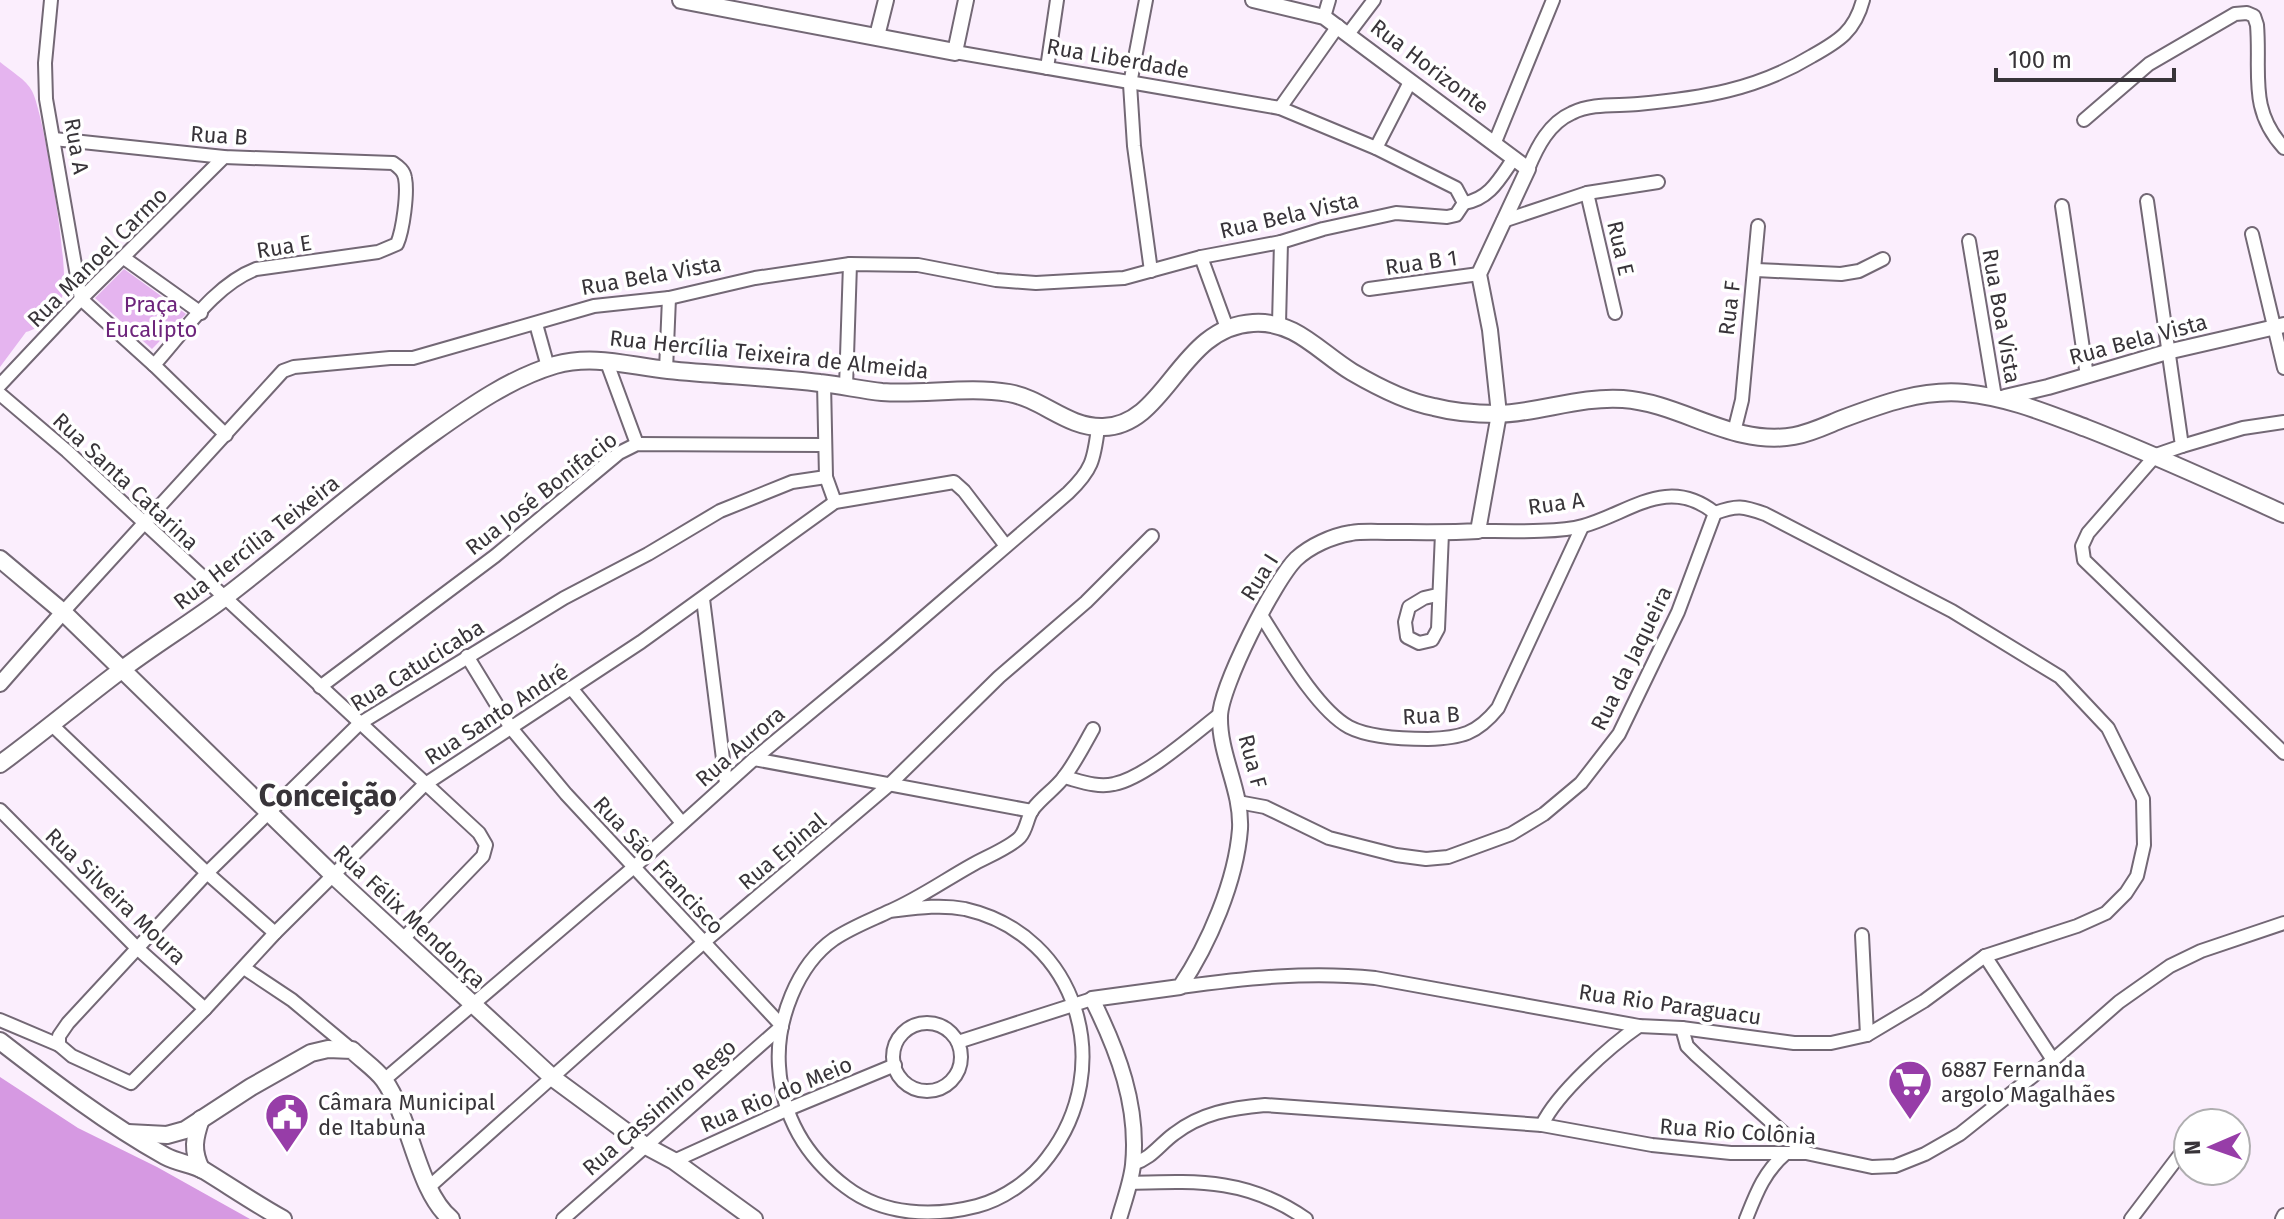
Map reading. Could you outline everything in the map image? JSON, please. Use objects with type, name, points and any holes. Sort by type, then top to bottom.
[{"type":"main road","name":"Rua Liberdade","points":[[681,0],[719,3],[955,52]]},
{"type":"main road","points":[[1098,428],[1119,425],[1141,412],[1159,397],[1181,365],[1204,343],[1227,328],[1249,322],[1279,324],[1302,335],[1357,375],[1399,395],[1432,407],[1499,414],[1593,399],[1626,399],[1662,406],[1734,432],[1769,438],[1799,436],[1912,395],[1959,392],[2000,397],[2156,455],[2284,514]]},
{"type":"main road","name":"Rua Hercília Teixeira de Almeida","points":[[548,367],[587,359],[666,370],[924,394],[988,389],[1021,395],[1068,421],[1098,428]]},
{"type":"main road","name":"Rua Hercília Teixeira","points":[[0,764],[122,670],[224,598],[407,451],[466,410],[548,367]]},
{"type":"main road","name":"Rua Félix Mendonça","points":[[0,559],[63,612],[334,876],[553,1078],[644,1145],[674,1161],[754,1219]]},
{"type":"main road","points":[[0,1041],[77,1100],[128,1133],[168,1158],[201,1169],[250,1202],[283,1219]]},
{"type":"main road","points":[[128,1133],[167,1135],[185,1130],[311,1053],[328,1049],[352,1050],[384,1080],[410,1134],[436,1205],[451,1219]]},
{"type":"main road","points":[[201,1119],[194,1138],[194,1154],[201,1169]]},
{"type":"street","name":"Rua A","points":[[51,0],[45,63],[46,99],[81,299]]},
{"type":"street","points":[[877,36],[886,0]]},
{"type":"street","points":[[955,52],[966,0]]},
{"type":"street","points":[[1047,68],[1057,0]]},
{"type":"street","points":[[1146,0],[1130,84],[1134,146],[1151,271]]},
{"type":"street","name":"Rua Horizonte","points":[[1253,0],[1324,17],[1528,169]]},
{"type":"street","points":[[1324,17],[1329,0]]},
{"type":"street","points":[[1280,108],[1344,30],[1374,0]]},
{"type":"street","points":[[1495,142],[1553,0]]},
{"type":"street","points":[[1478,531],[1499,414],[1490,330],[1479,274],[1538,144],[1558,121],[1590,106],[1635,104],[1729,92],[1764,81],[1848,33],[1859,16],[1863,0]]},
{"type":"street","points":[[2084,120],[2149,64],[2235,14],[2247,13],[2254,16],[2257,25],[2261,110],[2265,124],[2284,148]]},
{"type":"street","name":"Rua Liberdade","points":[[955,52],[1280,108],[1376,148],[1456,188],[1464,203]]},
{"type":"street","points":[[1376,148],[1410,82]]},
{"type":"street","name":"Rua B","points":[[54,139],[224,157],[393,163],[406,180],[402,233]]},
{"type":"street","name":"Rua Manoel Carmo","points":[[0,385],[81,299],[224,157]]},
{"type":"street","points":[[1464,203],[1476,201],[1490,193],[1514,158]]},
{"type":"street","points":[[1503,221],[1587,193],[1658,182]]},
{"type":"street","name":"Rua E","points":[[1587,193],[1615,313]]},
{"type":"street","points":[[2147,201],[2182,446]]},
{"type":"street","name":"Rua Bela Vista","points":[[0,684],[273,379],[294,367],[413,358],[594,306],[669,298],[755,278],[850,264],[918,265],[996,280],[1036,283],[1124,278],[1201,257],[1281,242],[1396,213],[1447,217],[1456,215],[1464,203]]},
{"type":"street","points":[[2062,206],[2087,376]]},
{"type":"street","points":[[1756,270],[1758,226]]},
{"type":"street","name":"Rua E","points":[[154,365],[228,285],[249,272],[378,252],[397,244],[402,233]]},
{"type":"street","points":[[2252,234],[2279,326],[2284,368]]},
{"type":"street","name":"Rua Boa Vista","points":[[1969,241],[2000,397]]},
{"type":"street","points":[[1279,324],[1281,242]]},
{"type":"street","points":[[1201,257],[1227,328]]},
{"type":"street","points":[[124,258],[201,313]]},
{"type":"street","name":"Rua F","points":[[1734,432],[1742,400],[1756,270],[1841,274],[1859,271],[1883,259]]},
{"type":"street","points":[[846,387],[850,264]]},
{"type":"street","name":"Rua B 1","points":[[1369,289],[1479,274]]},
{"type":"street","points":[[666,370],[669,298]]},
{"type":"street","points":[[81,299],[226,435]]},
{"type":"street","points":[[536,324],[548,367]]},
{"type":"street","name":"Rua Bela Vista","points":[[2000,397],[2167,352],[2279,326]]},
{"type":"street","points":[[606,360],[637,444]]},
{"type":"street","points":[[824,383],[826,477],[835,502]]},
{"type":"street","name":"Rua Santa Catarina","points":[[0,394],[67,451],[479,833],[486,845],[483,856],[402,940]]},
{"type":"street","points":[[2284,422],[2243,428],[2156,455],[2088,533],[2082,546],[2084,560],[2284,753]]},
{"type":"street","name":"Rua Aurora","points":[[384,1080],[1085,477],[1094,460],[1098,428]]},
{"type":"street","name":"Rua José Bonifacio","points":[[320,687],[495,556],[619,453],[637,444],[824,445]]},
{"type":"street","name":"Rua Catucicaba","points":[[59,1045],[59,1036],[68,1023],[207,873],[359,724],[564,598],[648,554],[720,511],[792,482],[826,477]]},
{"type":"street","name":"Rua Santo André","points":[[59,1045],[63,1052],[131,1083],[275,933],[424,785],[703,599],[835,502],[954,482],[1006,546]]},
{"type":"street","name":"Rua A","points":[[1442,533],[1582,527],[1628,506],[1666,497],[1687,497],[1715,513]]},
{"type":"street","name":"Rua Rio Paraguacu","points":[[1074,1005],[1092,999],[1180,987],[1292,974],[1337,974],[1375,978],[1639,1026],[1682,1028],[1794,1043],[1831,1043],[1867,1035],[1924,1001],[1985,956],[2077,926],[2106,913],[2126,893],[2137,876],[2144,845],[2143,799],[2108,728],[2060,677],[1952,611],[1765,514],[1744,506],[1715,513]]},
{"type":"street","name":"Rua da Jaqueira","points":[[1426,859],[1448,857],[1511,834],[1544,814],[1581,783],[1619,734],[1678,612],[1715,513]]},
{"type":"street","name":"Rua B","points":[[1261,615],[1306,683],[1327,709],[1348,727],[1371,734],[1414,739],[1470,734],[1484,725],[1498,708],[1582,527]]},
{"type":"street","name":"Rua I","points":[[1220,714],[1238,662],[1261,615],[1297,558],[1324,541],[1351,533],[1442,533]]},
{"type":"street","points":[[1437,595],[1442,533]]},
{"type":"street","name":"Rua Epinal","points":[[429,1187],[704,942],[889,785],[999,677],[1086,602],[1152,536]]},
{"type":"street","points":[[703,599],[726,783]]},
{"type":"street","name":"Rua São Francisco","points":[[467,656],[511,728],[566,794],[782,1026]]},
{"type":"street","points":[[571,688],[682,823]]},
{"type":"street","name":"Rua F","points":[[1064,777],[1093,785],[1114,784],[1137,774],[1220,714],[1225,757],[1238,802],[1276,812],[1329,838],[1426,859]]},
{"type":"street","points":[[52,725],[207,873],[275,933]]},
{"type":"street","name":"Rua Cassimiro Rego","points":[[890,911],[928,906],[953,908],[1000,922],[1032,943],[1057,972],[1074,1005],[1083,1039],[1084,1074],[1072,1118],[1062,1139],[1041,1167],[1014,1189],[983,1205],[950,1213],[915,1213],[881,1205],[850,1190],[823,1169],[801,1141],[786,1110],[778,1054],[782,1026],[791,998],[809,964],[831,941],[1019,838],[1032,811],[1064,777],[1093,729]]},
{"type":"street","points":[[754,759],[1032,811]]},
{"type":"street","points":[[1180,987],[1199,959],[1226,892],[1236,858],[1240,827],[1238,802]]},
{"type":"street","name":"Rua Silveira Moura","points":[[0,810],[137,948],[205,1009]]},
{"type":"street","name":"Rua Rio Colônia","points":[[1133,1164],[1144,1161],[1172,1134],[1203,1116],[1265,1105],[1542,1125],[1652,1145],[1731,1153],[1806,1153],[1872,1167],[1895,1166],[1925,1154],[1960,1134],[2053,1060],[2119,1002],[2170,966],[2201,951],[2284,923]]},
{"type":"street","points":[[1862,935],[1867,1035]]},
{"type":"street","points":[[1985,956],[2053,1060]]},
{"type":"street","points":[[244,968],[292,1000],[352,1050]]},
{"type":"street","points":[[1092,999],[1121,1063],[1130,1098],[1133,1164],[1119,1219]]},
{"type":"street","points":[[958,1042],[1074,1005]]},
{"type":"street","points":[[0,1020],[59,1045]]},
{"type":"street","points":[[928,1023],[940,1026],[951,1032],[958,1042],[961,1065],[949,1084],[939,1089],[917,1090],[899,1076],[895,1065],[894,1053],[898,1041],[905,1031],[916,1025],[928,1023]]},
{"type":"street","name":"Rua Cassimiro Rego","points":[[563,1219],[782,1026]]},
{"type":"street","points":[[1542,1125],[1549,1110],[1565,1091],[1639,1026]]},
{"type":"street","points":[[1682,1028],[1687,1046],[1806,1153]]},
{"type":"street","name":"Rua Rio do Meio","points":[[674,1161],[895,1065]]},
{"type":"street","points":[[1746,1219],[1771,1166],[1785,1154]]},
{"type":"street","points":[[2131,1219],[2172,1165]]},
{"type":"street","points":[[1129,1183],[1185,1181],[1252,1190],[1281,1202],[1306,1219]]},
{"type":"green space","points":[[0,62],[26,83],[37,105],[55,192],[64,280],[61,300],[53,312],[38,327],[26,332],[0,367]]},
{"type":"green space","name":"Praça Eucalipto","points":[[124,269],[186,314],[152,349],[95,298]]},
{"type":"shaded area","points":[[0,1077],[78,1128],[157,1167],[250,1219],[0,1219]]},
{"type":"place","name":"6887 Fernanda argolo Magalhães","points":[[1910,1121]]},
{"type":"place","name":"Câmara Municipal de Itabuna","points":[[287,1154]]},
{"type":"district","name":"Conceição","points":[[328,796]]}]
